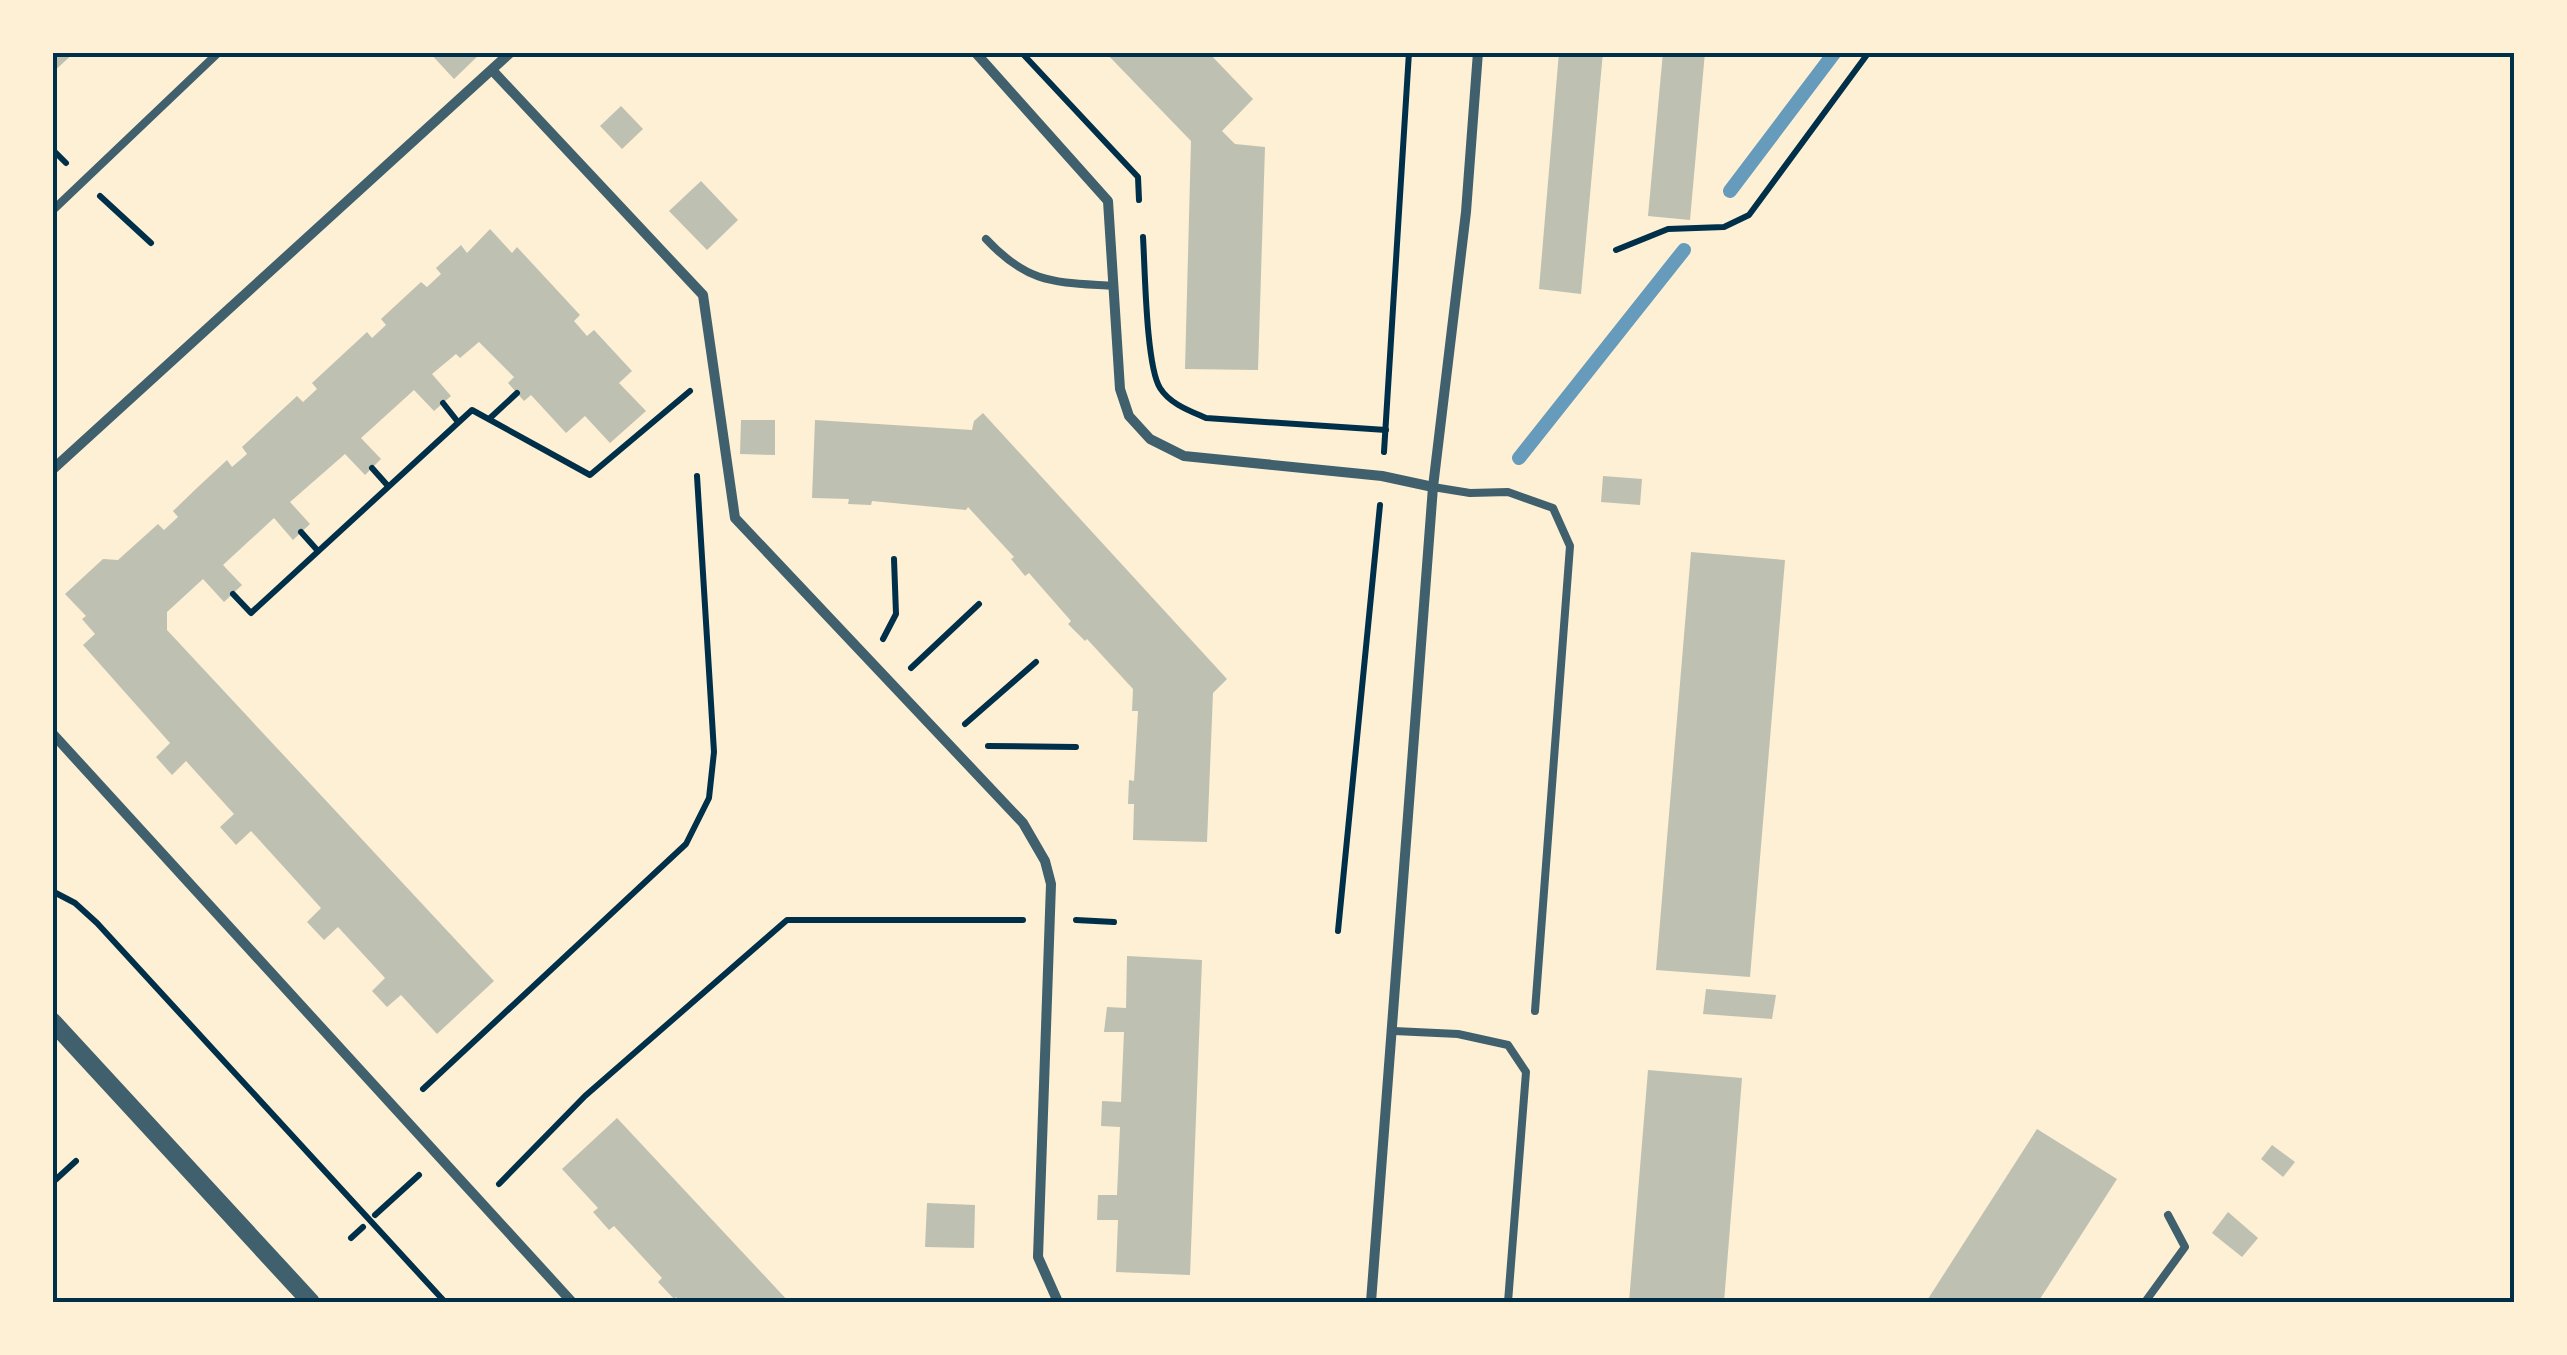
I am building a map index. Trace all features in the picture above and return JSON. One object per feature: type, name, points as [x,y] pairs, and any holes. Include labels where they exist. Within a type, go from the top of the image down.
[{"type":"street","points":[[52,470],[511,52]]},
{"type":"street","points":[[975,52],[1108,201],[1120,389],[1128,416],[1150,438],[1184,456],[1382,476],[1433,487]]},
{"type":"street","points":[[1371,1302],[1433,487],[1466,212],[1478,52]]},
{"type":"street","points":[[492,70],[702,295],[736,518],[1022,824],[1045,861],[1052,884],[1038,1257],[1058,1302]]},
{"type":"street","points":[[52,733],[572,1302]]},
{"type":"street","points":[[52,1021],[311,1302]]},
{"type":"lane","points":[[52,211],[219,52]]},
{"type":"lane","points":[[986,240],[1010,264],[1031,275],[1058,282],[1114,286]]},
{"type":"lane","points":[[1433,487],[1470,493],[1508,492],[1553,508],[1570,546],[1535,1011]]},
{"type":"lane","points":[[1394,1031],[1458,1034],[1508,1045],[1526,1072],[1508,1302]]},
{"type":"lane","points":[[2145,1302],[2186,1247],[2168,1216]]},
{"type":"path","points":[[1021,52],[1138,177],[1140,213]]},
{"type":"path","points":[[1616,250],[1668,228],[1724,227],[1749,215],[1869,52]]},
{"type":"path","points":[[1142,231],[1152,358],[1159,387],[1180,407],[1206,418],[1386,430]]},
{"type":"path","points":[[234,594],[250,613],[472,410],[590,474],[691,390],[692,410]]},
{"type":"path","points":[[489,419],[517,393]]},
{"type":"path","points":[[442,403],[458,422]]},
{"type":"path","points":[[372,468],[388,486]]},
{"type":"path","points":[[424,1090],[686,844],[709,798],[714,752],[696,469]]},
{"type":"path","points":[[301,532],[318,550]]},
{"type":"path","points":[[871,662],[896,614],[894,559]]},
{"type":"path","points":[[893,685],[979,604]]},
{"type":"path","points":[[945,741],[1036,662]]},
{"type":"path","points":[[964,762],[989,745],[1076,747]]},
{"type":"path","points":[[52,891],[76,903],[97,922],[445,1302]]},
{"type":"path","points":[[480,1202],[585,1096],[787,920],[1114,922]]},
{"type":"path","points":[[375,1215],[439,1157]]},
{"type":"path","points":[[52,1183],[76,1160]]},
{"type":"path","points":[[351,1238],[363,1227]]},
{"type":"building","points":[[52,52],[75,52],[52,73]]},
{"type":"building","points":[[429,52],[482,52],[454,79]]},
{"type":"building","points":[[1105,52],[1208,52],[1253,99],[1222,131],[1235,144],[1265,147],[1258,370],[1185,369],[1191,141]]},
{"type":"building","points":[[1559,52],[1603,52],[1581,294],[1539,289]]},
{"type":"building","points":[[1663,52],[1705,52],[1690,220],[1648,216]]},
{"type":"building","points":[[621,106],[643,129],[622,149],[600,126]]},
{"type":"building","points":[[701,181],[738,220],[707,250],[669,211]]},
{"type":"building","points":[[490,229],[512,253],[517,247],[580,315],[574,321],[587,336],[594,330],[632,371],[619,383],[646,411],[610,443],[585,416],[566,433],[531,395],[524,401],[508,383],[514,377],[479,342],[460,358],[456,354],[432,374],[451,396],[434,411],[414,390],[361,438],[381,459],[365,475],[345,454],[290,502],[310,524],[293,540],[274,518],[223,565],[242,585],[224,602],[203,579],[167,612],[167,630],[494,981],[437,1034],[401,995],[387,1007],[372,991],[385,978],[338,927],[324,940],[307,922],[321,908],[251,831],[236,845],[220,827],[234,814],[186,761],[172,775],[156,757],[170,743],[83,645],[95,634],[82,619],[86,616],[65,594],[103,559],[118,560],[158,524],[164,530],[178,517],[173,511],[227,460],[232,467],[247,454],[242,447],[297,396],[303,402],[317,389],[312,383],[367,332],[372,338],[386,325],[381,319],[421,282],[427,287],[441,274],[436,268],[461,245],[467,253]]},
{"type":"building","points":[[983,413],[1227,679],[1213,693],[1207,842],[1133,840],[1134,804],[1128,804],[1129,780],[1134,781],[1138,711],[1132,711],[1133,689],[1068,624],[1071,621],[1029,573],[1025,576],[1011,559],[1014,557],[968,507],[966,510],[872,501],[871,505],[848,504],[849,499],[812,498],[815,420],[972,430],[974,421]]},
{"type":"building","points":[[741,420],[775,420],[775,455],[740,454]]},
{"type":"building","points":[[1603,476],[1642,479],[1640,505],[1601,502]]},
{"type":"building","points":[[1691,552],[1785,560],[1750,977],[1656,970]]},
{"type":"building","points":[[1127,956],[1202,960],[1190,1275],[1116,1272],[1118,1220],[1097,1220],[1098,1195],[1117,1195],[1120,1127],[1101,1126],[1102,1101],[1121,1102],[1124,1032],[1104,1032],[1107,1007],[1126,1008]]},
{"type":"building","points":[[1706,989],[1776,995],[1772,1019],[1703,1014]]},
{"type":"building","points":[[1648,1070],[1742,1078],[1724,1302],[1629,1302]]},
{"type":"building","points":[[617,1118],[789,1302],[674,1299],[658,1282],[662,1278],[614,1226],[609,1230],[593,1212],[598,1208],[562,1169]]},
{"type":"building","points":[[2037,1129],[2117,1179],[2038,1302],[1926,1302]]},
{"type":"building","points":[[2272,1145],[2295,1162],[2283,1177],[2261,1159]]},
{"type":"building","points":[[927,1203],[975,1205],[974,1248],[925,1247]]},
{"type":"building","points":[[2228,1212],[2258,1238],[2242,1257],[2212,1233]]},
{"type":"waterway","points":[[1730,191],[1835,52]]},
{"type":"waterway","points":[[1519,458],[1684,250]]}]
